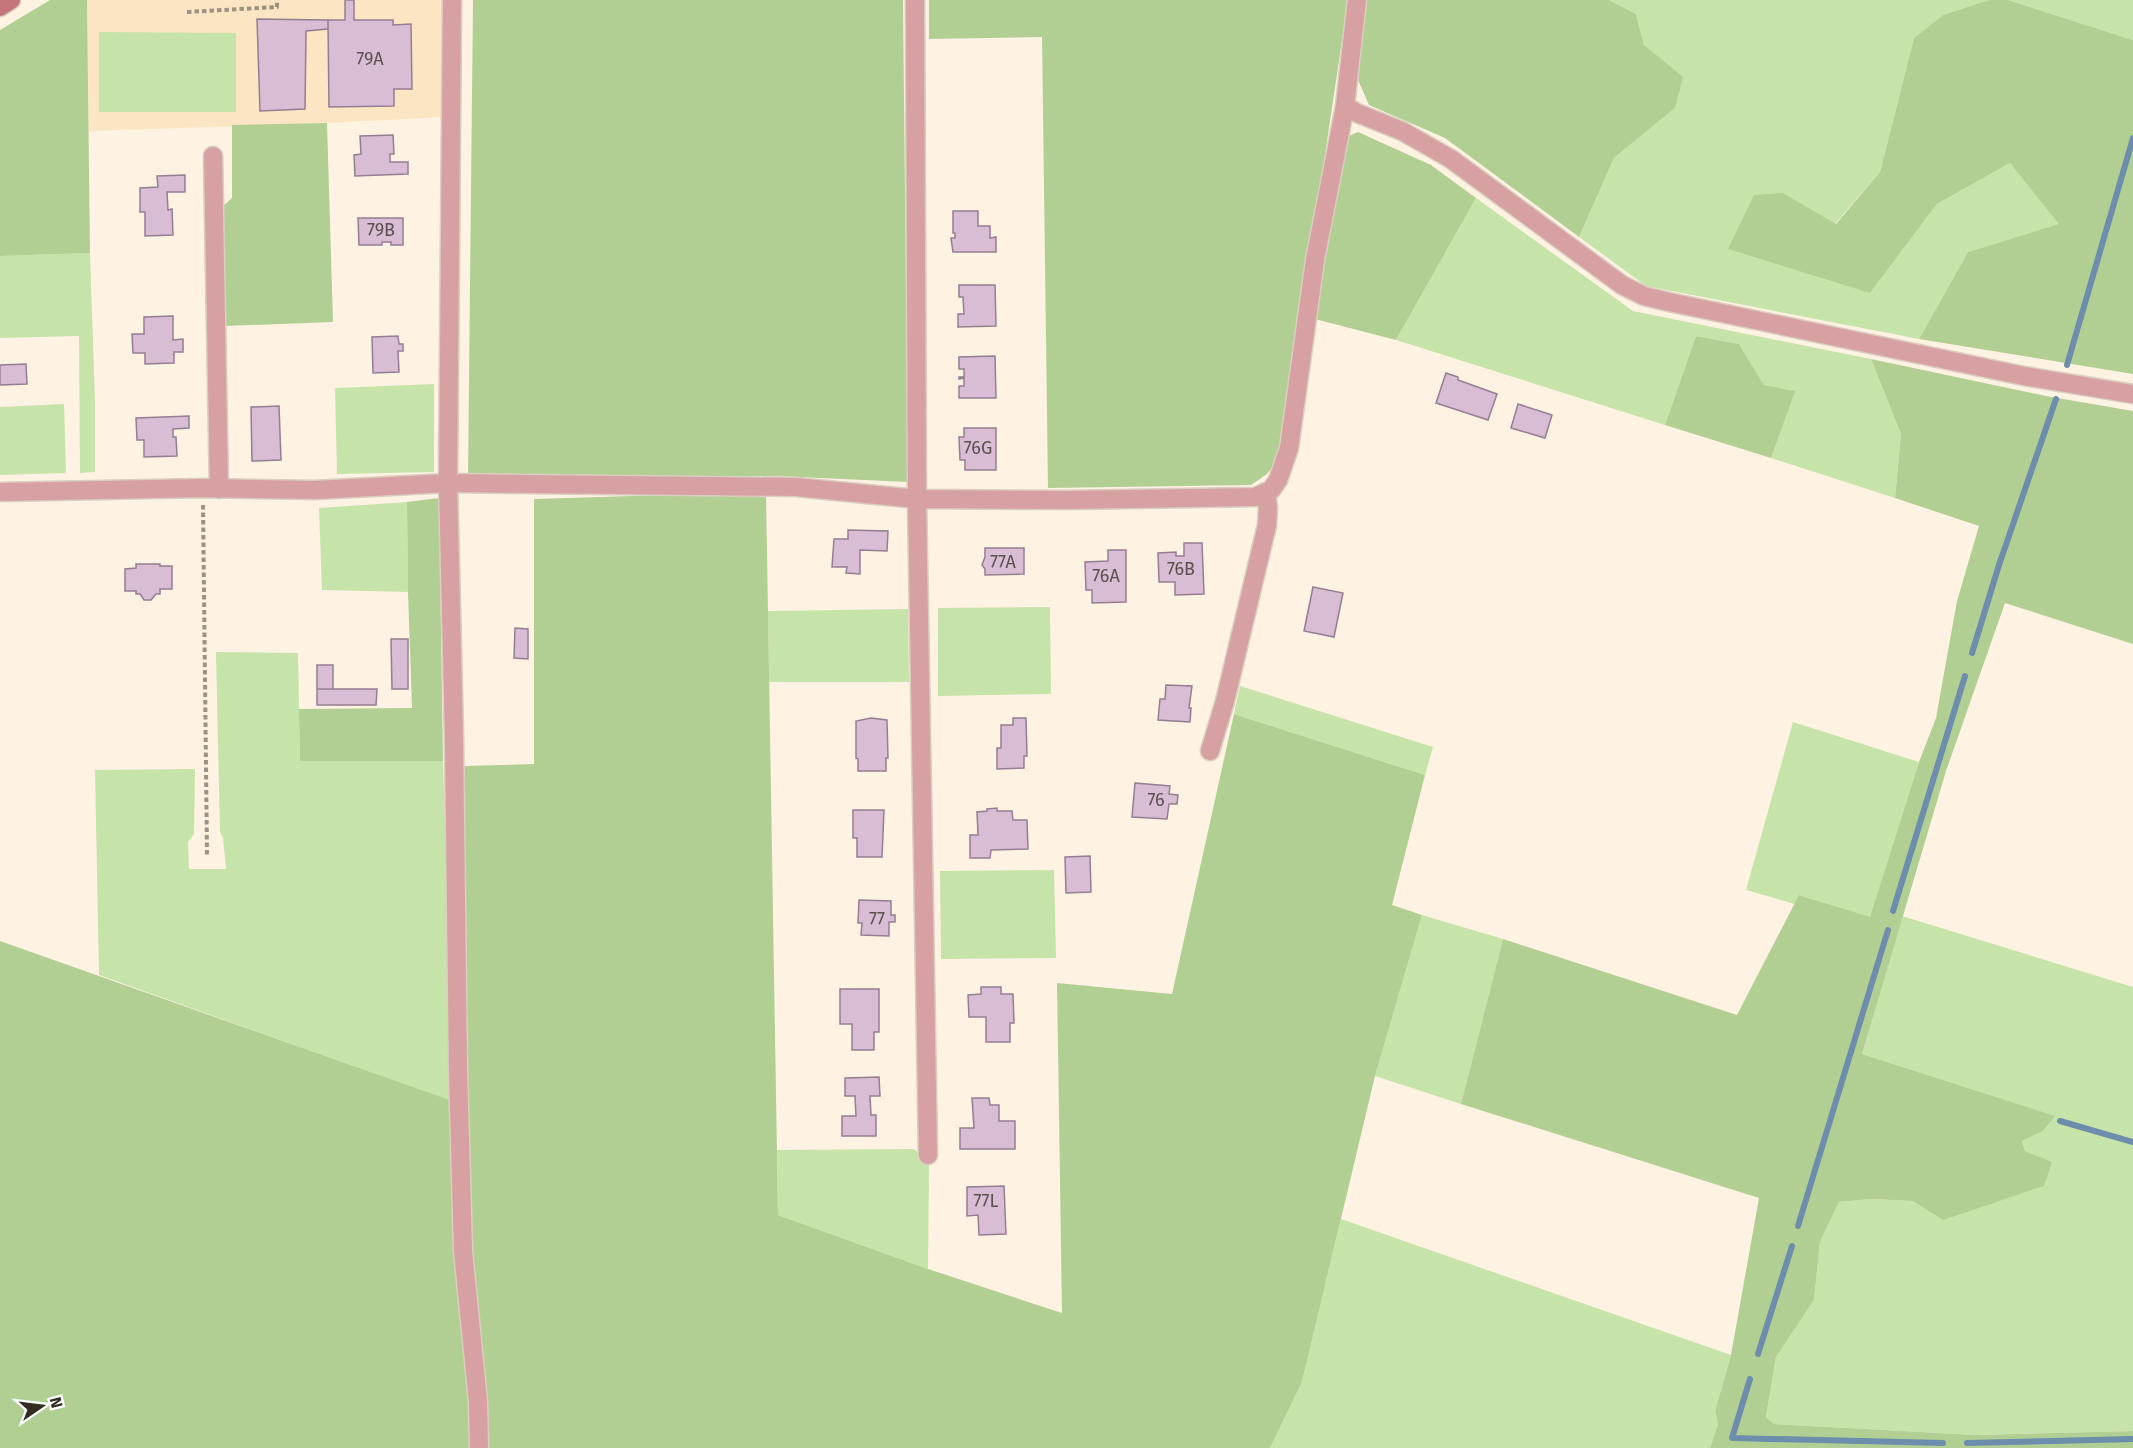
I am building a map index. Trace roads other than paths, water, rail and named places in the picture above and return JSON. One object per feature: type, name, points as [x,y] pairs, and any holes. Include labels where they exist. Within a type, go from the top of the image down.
[{"type":"street","points":[[0,8],[11,0]]},
{"type":"street","points":[[452,0],[448,483],[458,1069],[462,1228],[478,1401],[479,1448]]},
{"type":"street","points":[[915,0],[917,500],[928,1155]]},
{"type":"street","points":[[0,492],[315,490],[448,483],[796,487],[917,500],[1255,497],[1271,490],[1278,480],[1289,448],[1315,260],[1345,105],[1357,0]]},
{"type":"street","points":[[1345,105],[1357,113],[1402,131],[1451,159],[1622,285],[1644,296],[2025,376],[2133,394]]},
{"type":"street","points":[[211,489],[213,156]]},
{"type":"street","points":[[1210,752],[1225,701],[1267,525],[1266,492]]},
{"type":"waterway","points":[[2067,365],[2133,138]]},
{"type":"waterway","points":[[1972,653],[1999,565],[2056,399]]},
{"type":"waterway","points":[[1893,911],[1965,676]]},
{"type":"waterway","points":[[1798,1226],[1888,930]]},
{"type":"waterway","points":[[2060,1121],[2133,1142]]},
{"type":"waterway","points":[[1758,1354],[1792,1246]]},
{"type":"waterway","points":[[1750,1379],[1732,1438],[1943,1443]]},
{"type":"waterway","points":[[1967,1443],[2133,1439]]}]
